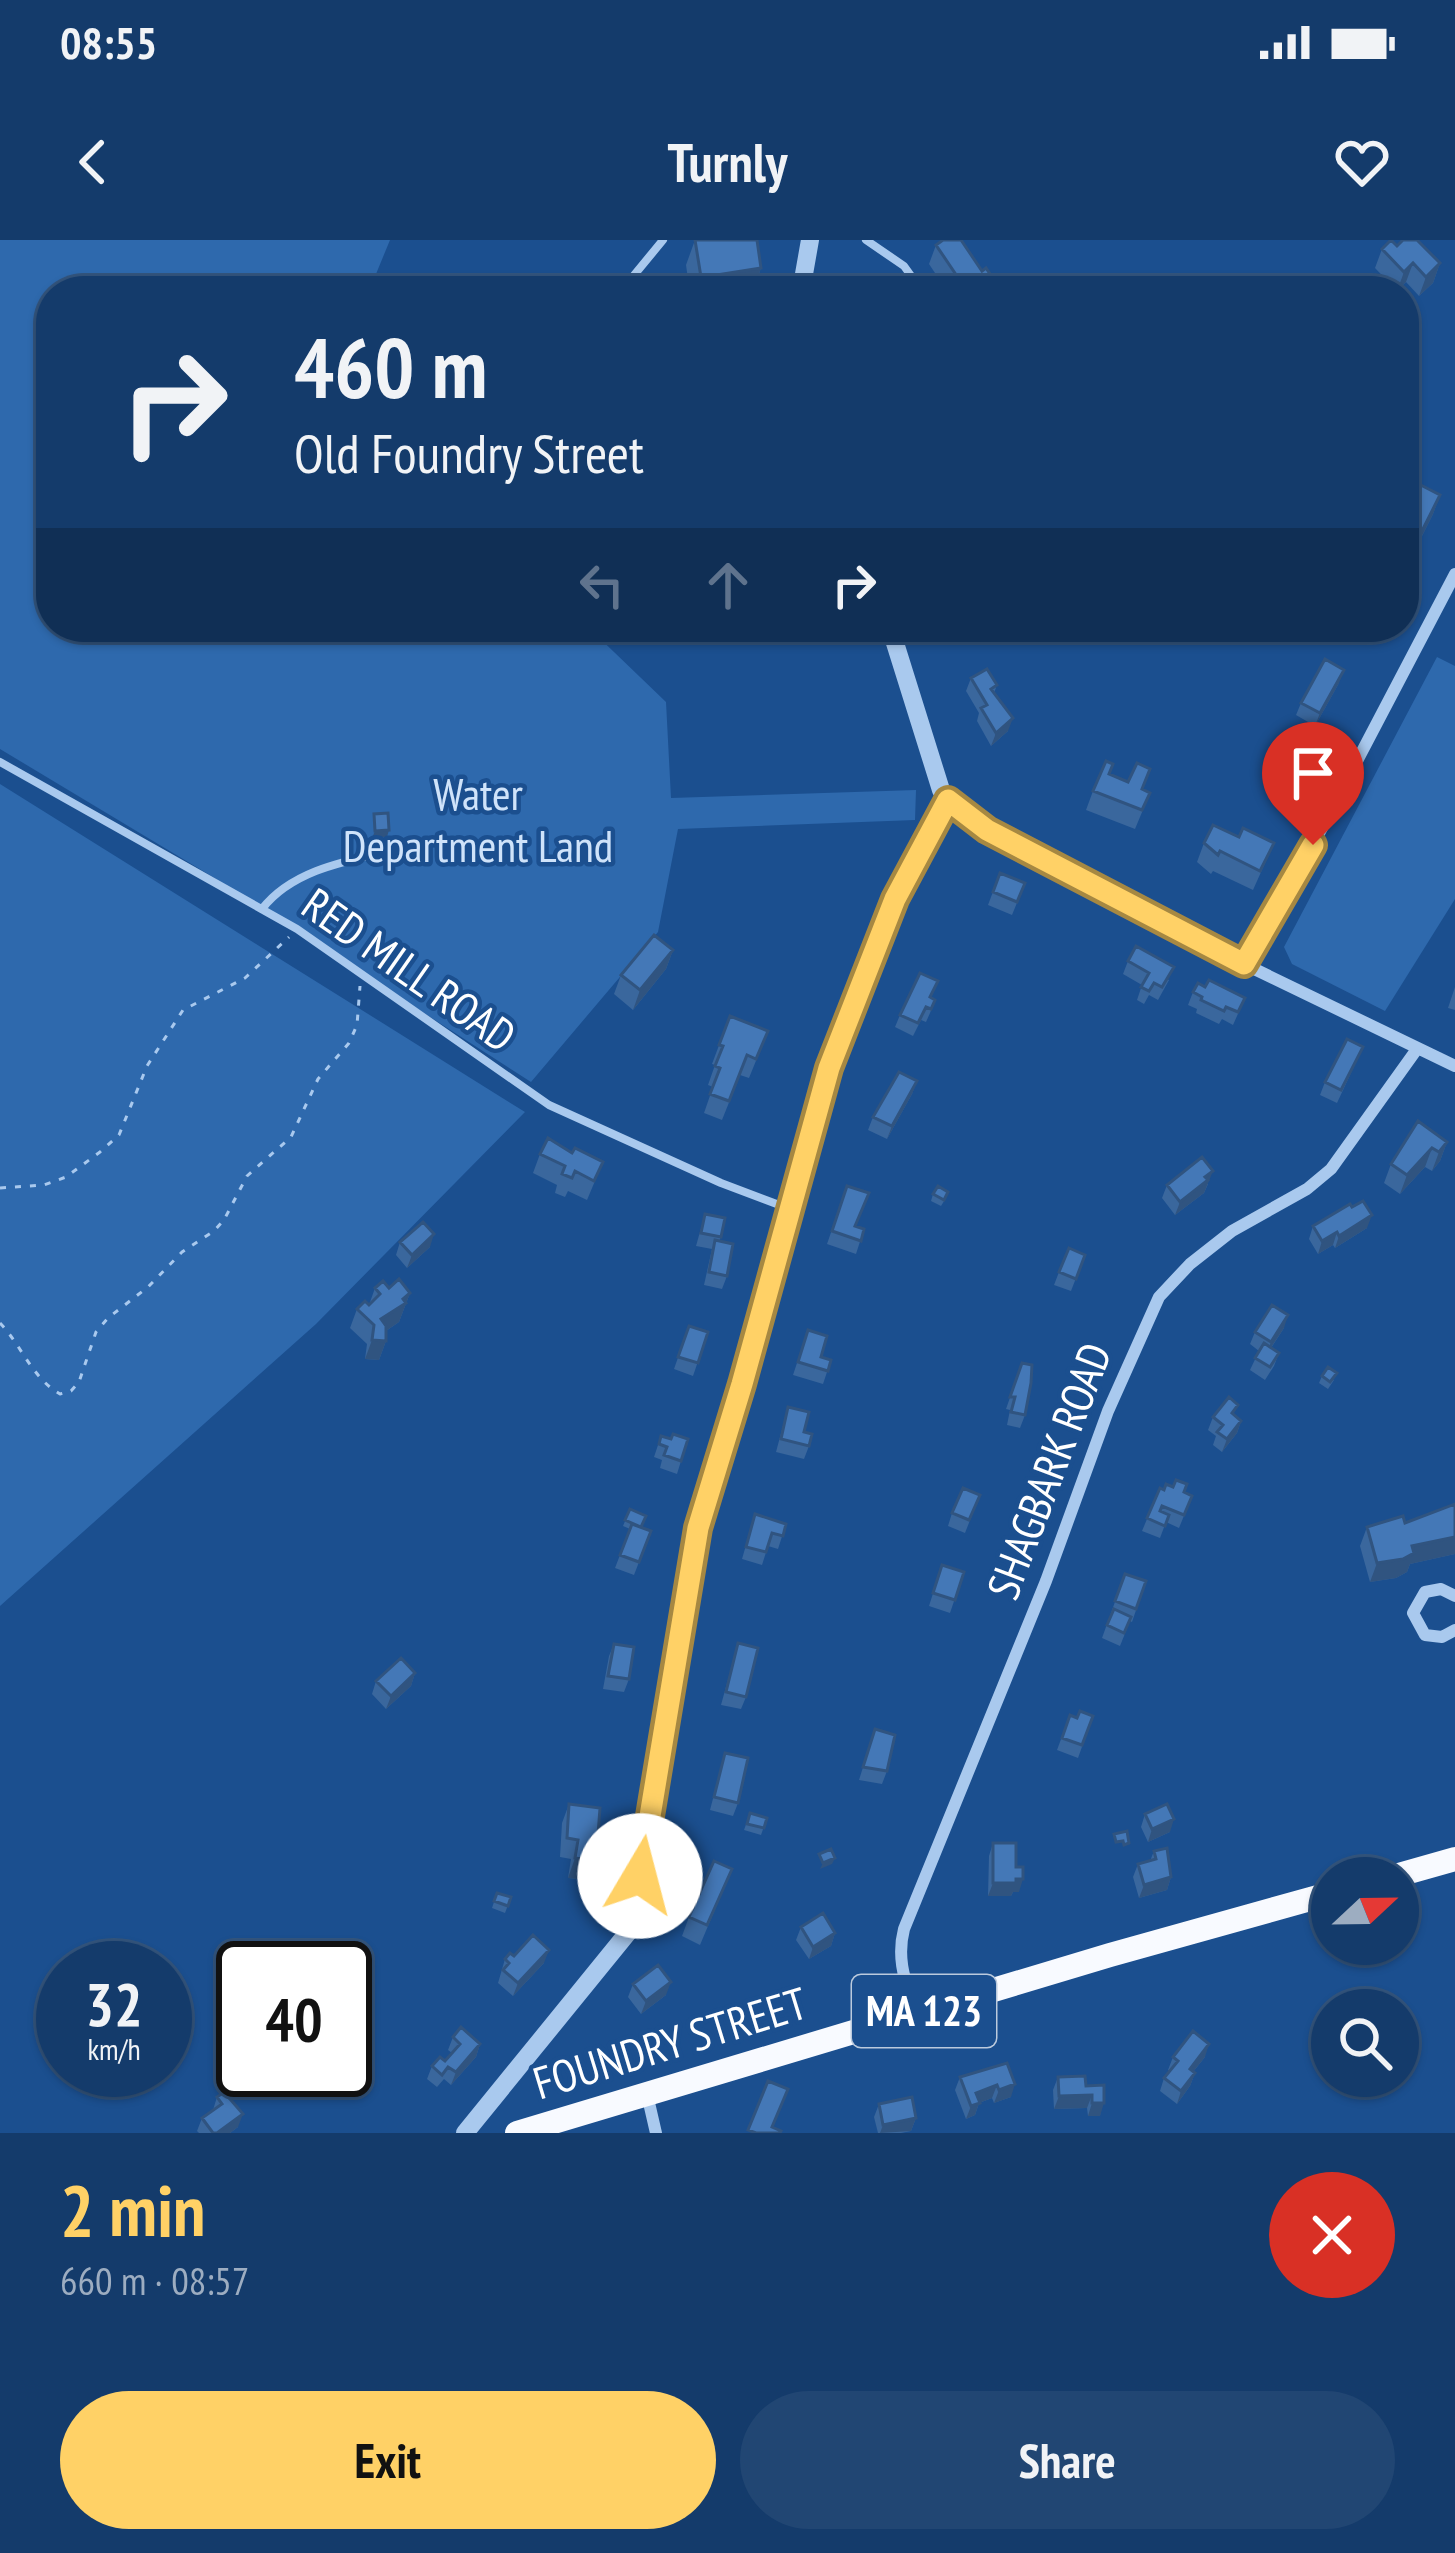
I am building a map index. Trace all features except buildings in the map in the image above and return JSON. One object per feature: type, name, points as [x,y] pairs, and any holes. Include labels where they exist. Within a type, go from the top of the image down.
[{"type":"highway","points":[[1419,1869],[1455,1859]]},
{"type":"highway","name":"FOUNDRY STREET","points":[[517,2133],[1311,1899]]},
{"type":"street","points":[[803,276],[809,240]]},
{"type":"street","points":[[1244,964],[1313,845],[1455,574]]},
{"type":"street","points":[[895,642],[941,790],[987,830],[1244,964],[1455,1066]]},
{"type":"street","points":[[465,2133],[630,1930],[698,1528],[829,1068],[895,899],[948,800]]},
{"type":"street","name":"SHAGBARK ROAD","points":[[915,2013],[900,1968],[898,1951],[904,1929],[1046,1581],[1108,1411],[1159,1297],[1190,1264],[1232,1231],[1306,1189],[1331,1169],[1417,1048]]},
{"type":"street","points":[[1455,1596],[1442,1589],[1425,1592],[1413,1613],[1425,1634],[1442,1637],[1455,1630]]},
{"type":"street","points":[[646,2093],[656,2133]]},
{"type":"lane","points":[[633,276],[663,240]]},
{"type":"lane","points":[[866,240],[911,276]]},
{"type":"lane","name":"RED MILL ROAD","points":[[0,762],[297,929],[549,1105],[604,1133],[791,1209]]},
{"type":"lane","points":[[262,909],[305,875],[411,846]]},
{"type":"path","points":[[0,1188],[44,1185],[66,1177],[100,1152],[119,1135],[147,1066],[183,1010],[245,978],[297,929]]},
{"type":"path","points":[[0,1323],[43,1384],[60,1394],[71,1391],[79,1382],[96,1332],[182,1252],[214,1231],[247,1176],[291,1137],[318,1079],[357,1025],[361,972]]},
{"type":"green space","name":"Water Department Land","points":[[0,240],[390,240],[375,276],[36,276],[36,642],[604,642],[666,702],[671,798],[916,790],[915,820],[678,829],[658,932],[531,1082],[213,877],[0,749]]},
{"type":"green space","points":[[1437,657],[1455,666],[1455,899],[1385,1011],[1292,964],[1284,947]]},
{"type":"green space","name":"Water Department Land","points":[[0,784],[525,1112],[316,1324],[0,1606]]},
{"type":"route","points":[[640,1876],[698,1528],[829,1068],[895,899],[948,800],[987,830],[1244,964],[1313,845]]}]
